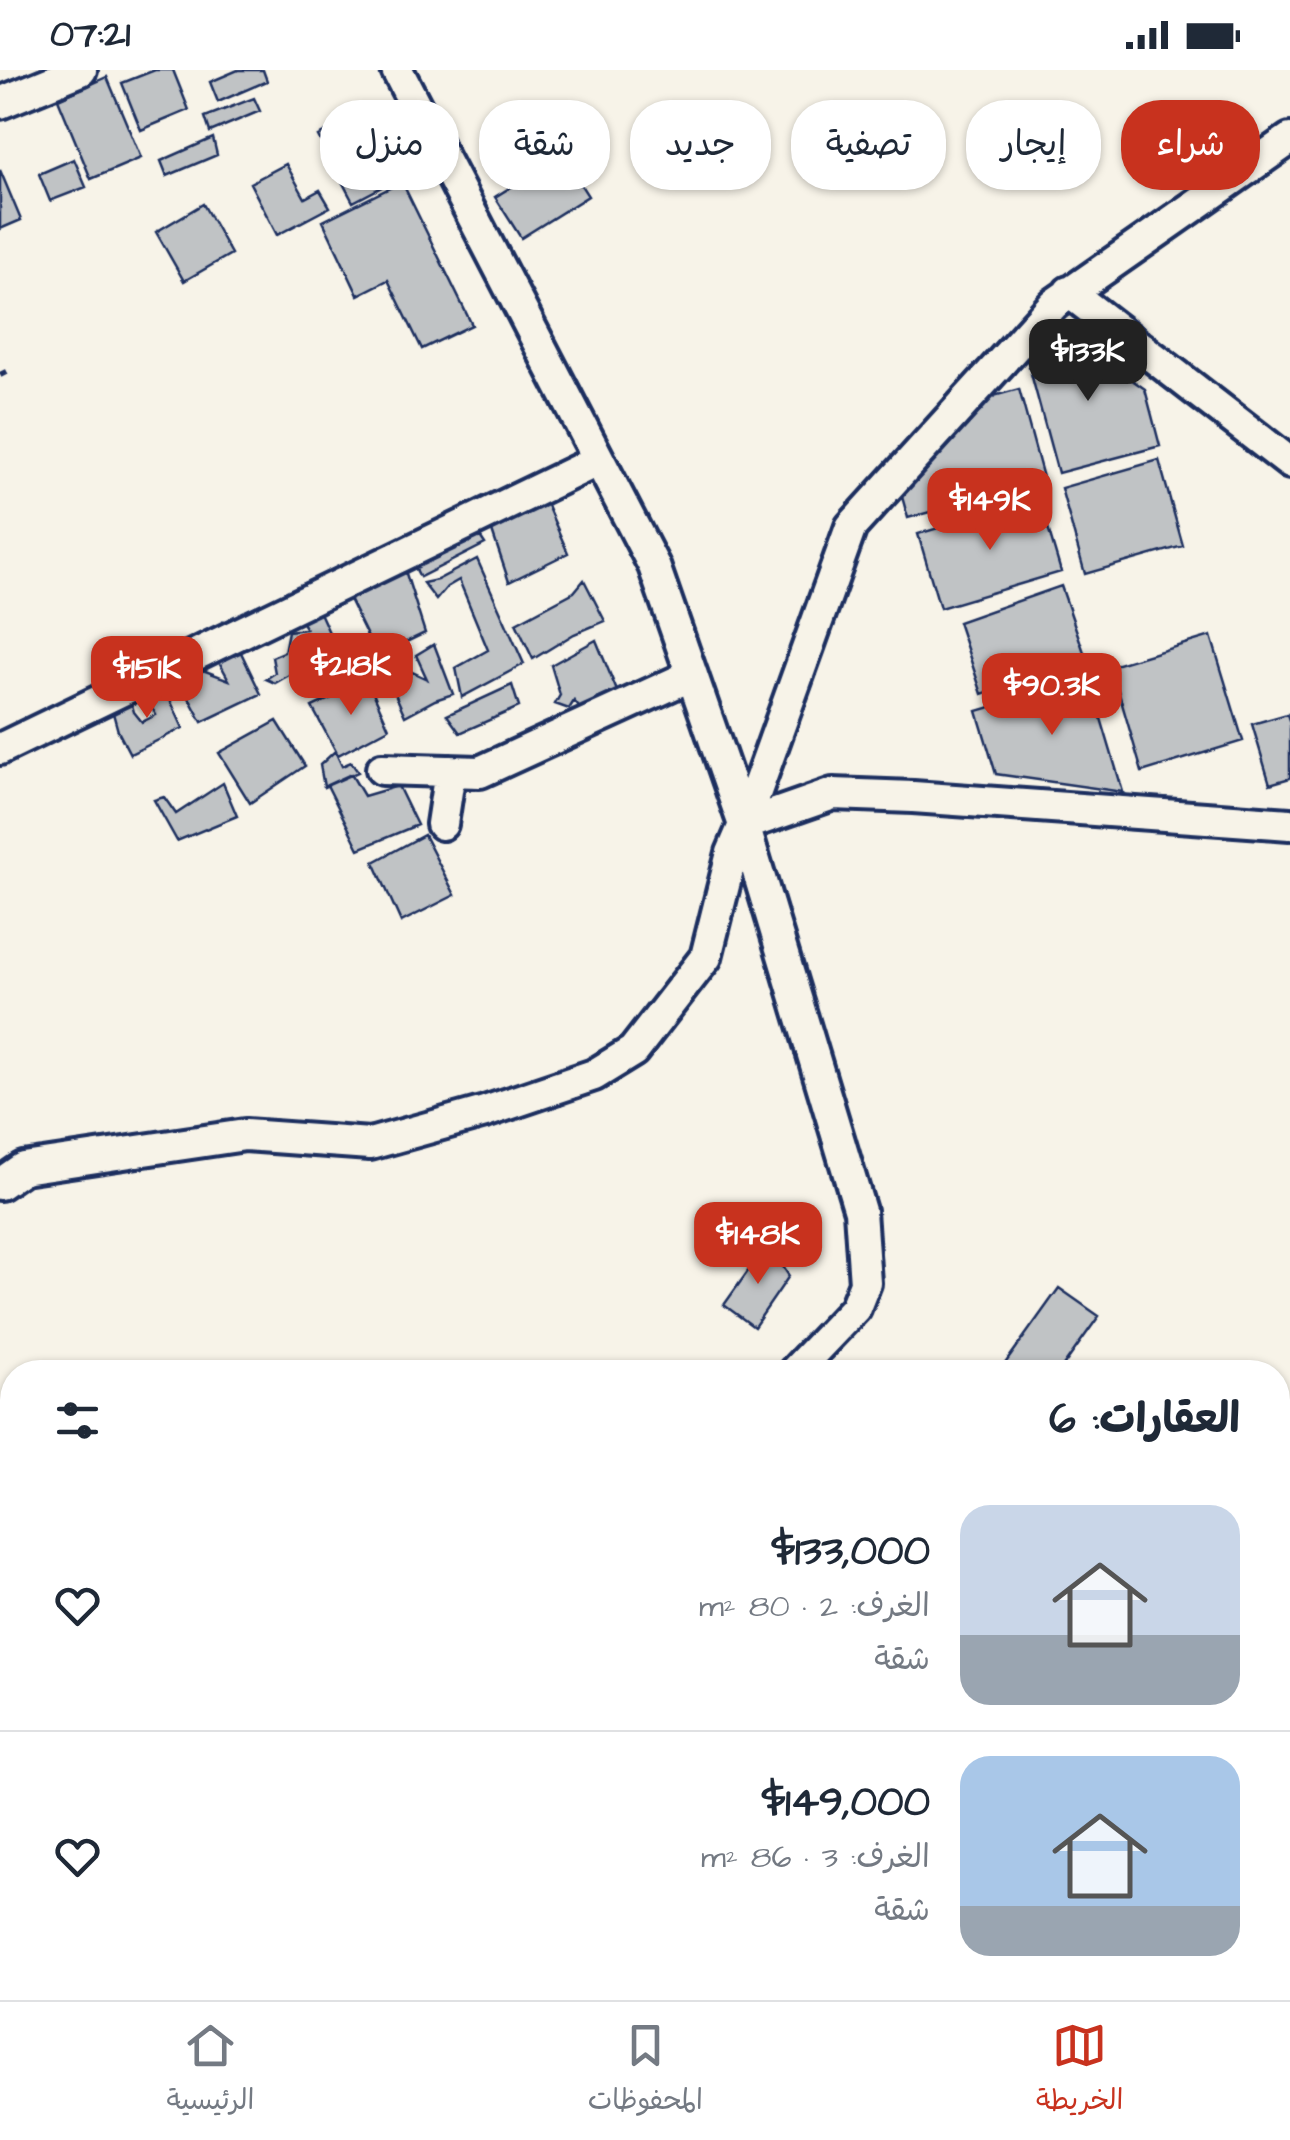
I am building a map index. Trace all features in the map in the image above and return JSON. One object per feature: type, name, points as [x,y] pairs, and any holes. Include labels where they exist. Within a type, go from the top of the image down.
[{"type":"street","points":[[0,103],[81,70]]},
{"type":"street","points":[[397,70],[654,566],[744,826],[860,1211],[864,1283],[860,1296],[855,1308],[805,1360]]},
{"type":"street","points":[[0,1184],[23,1168],[245,1135],[370,1144],[485,1112],[594,1075],[633,1051],[706,957],[732,853],[851,527],[1054,304],[1290,139]]},
{"type":"street","points":[[1070,292],[1290,463]]},
{"type":"street","points":[[0,749],[599,460]]},
{"type":"street","points":[[382,768],[480,772],[692,675]]},
{"type":"street","points":[[442,824],[450,771]]},
{"type":"street","points":[[744,826],[832,794],[1290,824]]},
{"type":"path","points":[[0,375],[12,369]]},
{"type":"building","points":[[155,70],[173,70],[189,110],[141,130],[122,83]]},
{"type":"building","points":[[238,70],[263,70],[267,81],[218,102],[210,82]]},
{"type":"building","points":[[107,77],[141,158],[91,179],[58,99]]},
{"type":"building","points":[[254,98],[260,111],[210,132],[205,117]]},
{"type":"building","points":[[213,138],[217,155],[167,176],[161,161]]},
{"type":"building","points":[[74,159],[86,187],[50,201],[39,174]]},
{"type":"building","points":[[286,164],[305,198],[320,190],[330,207],[277,235],[250,183]]},
{"type":"building","points":[[0,170],[21,220],[0,229]]},
{"type":"building","points":[[347,190],[376,190],[353,202]]},
{"type":"building","points":[[386,190],[406,190],[472,325],[422,349],[388,280],[358,295],[323,221]]},
{"type":"building","points":[[506,190],[584,190],[588,196],[521,238],[495,197]]},
{"type":"building","points":[[203,204],[231,254],[184,281],[156,232]]},
{"type":"building","points":[[1064,332],[1145,389],[1160,446],[1058,473],[1023,344]]},
{"type":"building","points":[[1019,389],[1044,481],[908,518],[899,486],[979,400]]},
{"type":"building","points":[[1159,460],[1183,546],[1085,574],[1061,488]]},
{"type":"building","points":[[535,478],[568,553],[509,582],[489,522]]},
{"type":"building","points":[[1039,498],[1061,572],[940,608],[918,534]]},
{"type":"building","points":[[466,515],[485,544],[420,577],[405,548]]},
{"type":"building","points":[[477,559],[524,664],[462,697],[456,668],[488,650],[459,580],[436,600],[423,583]]},
{"type":"building","points":[[402,561],[425,633],[377,656],[345,591]]},
{"type":"building","points":[[584,580],[605,621],[533,659],[516,623],[574,592]]},
{"type":"building","points":[[1061,586],[1086,658],[982,694],[958,622]]},
{"type":"building","points":[[317,606],[336,648],[275,683],[266,679],[275,673],[272,657],[284,652],[288,631],[306,629],[296,613]]},
{"type":"building","points":[[1211,636],[1243,741],[1142,772],[1111,666]]},
{"type":"building","points":[[235,640],[261,694],[202,722],[177,675],[192,666],[229,680],[217,658]]},
{"type":"building","points":[[596,640],[617,691],[582,711],[574,701],[569,709],[555,704],[560,695],[551,665]]},
{"type":"building","points":[[434,644],[453,694],[405,716],[383,667],[395,664],[427,679],[416,655]]},
{"type":"building","points":[[1089,678],[1123,792],[996,774],[977,711]]},
{"type":"building","points":[[368,681],[389,728],[338,755],[312,707]]},
{"type":"building","points":[[162,682],[183,728],[130,754],[113,713],[130,697],[142,722],[156,715],[143,692]]},
{"type":"building","points":[[512,685],[519,707],[460,733],[447,715]]},
{"type":"building","points":[[1287,714],[1290,778],[1270,784],[1252,724]]},
{"type":"building","points":[[277,721],[305,766],[250,803],[219,753]]},
{"type":"building","points":[[335,751],[342,766],[351,762],[358,772],[324,787],[320,765]]},
{"type":"building","points":[[351,774],[364,796],[398,786],[417,825],[359,849],[327,785]]},
{"type":"building","points":[[223,783],[237,816],[177,841],[154,800],[164,797],[176,814]]},
{"type":"building","points":[[424,835],[455,895],[401,922],[374,862]]},
{"type":"building","points":[[768,1243],[789,1276],[754,1327],[724,1305]]},
{"type":"building","points":[[1059,1288],[1099,1316],[1068,1360],[1008,1360]]}]
